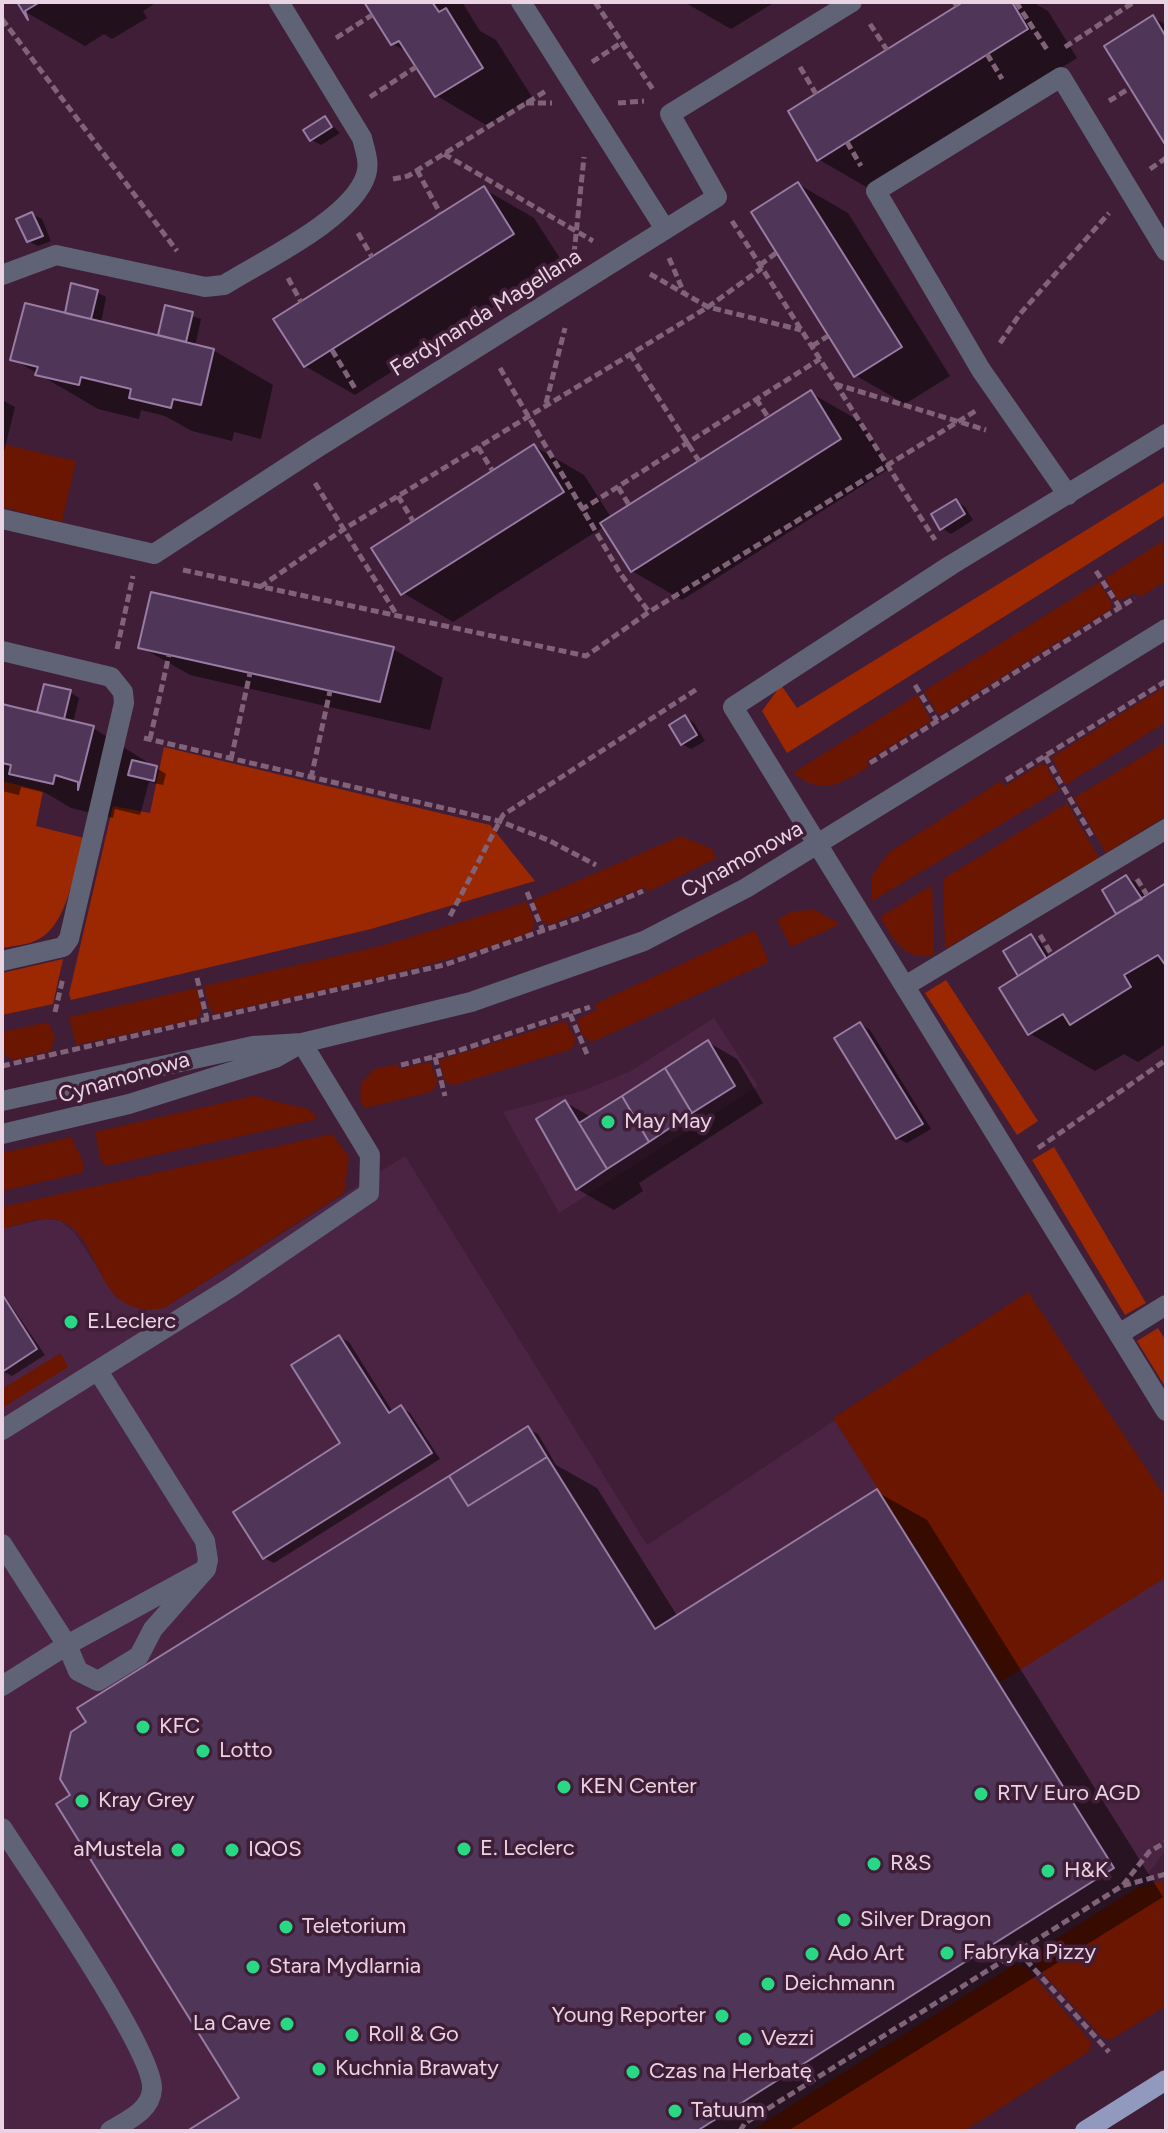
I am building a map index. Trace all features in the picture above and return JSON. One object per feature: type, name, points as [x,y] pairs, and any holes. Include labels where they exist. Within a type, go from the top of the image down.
[{"type":"main road","points":[[1085,2131],[1166,2080]]},
{"type":"street","points":[[2,275],[56,255],[205,287],[224,285],[332,216],[352,198],[366,174],[362,138],[279,2]]},
{"type":"street","points":[[521,2],[589,104],[662,232]]},
{"type":"street","points":[[717,197],[665,107],[852,2]]},
{"type":"street","points":[[1068,495],[998,397],[876,191],[1061,77],[1166,251]]},
{"type":"street","name":"Ferdynanda Magellana","points":[[146,553],[717,197]]},
{"type":"street","points":[[1166,434],[951,565],[733,707],[1166,1411]]},
{"type":"street","points":[[2,519],[146,553]]},
{"type":"street","name":"Cynamonowa","points":[[2,1101],[253,1046],[302,1043],[471,1002],[644,941],[746,888],[819,845],[1166,629]]},
{"type":"street","points":[[2,651],[111,677],[123,692],[118,731],[69,939],[63,947],[2,961]]},
{"type":"street","points":[[905,986],[1166,829]]},
{"type":"street","points":[[2,1430],[98,1371],[369,1193],[370,1155],[302,1043]]},
{"type":"street","name":"Cynamonowa","points":[[2,1134],[129,1104],[275,1058],[302,1043]]},
{"type":"street","points":[[1119,1334],[1166,1305]]},
{"type":"street","points":[[2,1544],[67,1645],[78,1671],[92,1681],[98,1681],[139,1656],[153,1629],[206,1569],[205,1541],[98,1371]]},
{"type":"street","points":[[2,1686],[67,1645],[206,1569]]},
{"type":"street","points":[[2,1828],[132,2034],[149,2073],[152,2090],[146,2106],[110,2131]]},
{"type":"path","points":[[595,2],[665,107]]},
{"type":"path","points":[[1016,2],[1061,77]]},
{"type":"path","points":[[1051,56],[1134,2]]},
{"type":"path","points":[[311,54],[372,15]]},
{"type":"path","points":[[2,19],[205,287]]},
{"type":"path","points":[[366,174],[390,179],[417,170],[621,43]]},
{"type":"path","points":[[346,113],[416,67]]},
{"type":"path","points":[[546,405],[563,339],[571,289],[589,104],[665,107]]},
{"type":"path","points":[[417,170],[440,213]]},
{"type":"path","points":[[981,370],[1020,314],[1129,190]]},
{"type":"path","points":[[717,197],[951,565]]},
{"type":"path","points":[[662,232],[685,294]]},
{"type":"path","points":[[260,587],[344,529],[630,354],[776,253]]},
{"type":"path","points":[[812,346],[828,336]]},
{"type":"path","points":[[485,343],[581,510],[620,573],[649,612]]},
{"type":"path","points":[[332,350],[371,414]]},
{"type":"path","points":[[630,354],[699,461]]},
{"type":"path","points":[[581,510],[820,359]]},
{"type":"path","points":[[834,383],[1029,442]]},
{"type":"path","points":[[111,677],[146,553],[159,565],[586,656],[649,612],[998,397]]},
{"type":"path","points":[[756,399],[768,417]]},
{"type":"path","points":[[478,447],[492,470]]},
{"type":"path","points":[[300,458],[399,618]]},
{"type":"path","points":[[618,487],[629,505]]},
{"type":"path","points":[[398,496],[413,521]]},
{"type":"path","points":[[1096,571],[1120,608]]},
{"type":"path","points":[[870,763],[1135,598]]},
{"type":"path","points":[[150,739],[169,655]]},
{"type":"path","points":[[231,759],[250,673]]},
{"type":"path","points":[[1006,780],[1166,681]]},
{"type":"path","points":[[915,685],[937,721]]},
{"type":"path","points":[[450,916],[503,815],[697,689]]},
{"type":"path","points":[[311,778],[330,691]]},
{"type":"path","points":[[118,731],[499,821],[548,840],[596,865]]},
{"type":"path","points":[[1045,756],[1108,865]]},
{"type":"path","points":[[2,1057],[3,1066],[444,965],[543,931],[643,891]]},
{"type":"path","points":[[527,892],[543,931]]},
{"type":"path","points":[[197,978],[207,1019]]},
{"type":"path","points":[[401,1065],[590,1007]]},
{"type":"path","points":[[570,1014],[587,1054]]},
{"type":"path","points":[[435,1057],[445,1096]]},
{"type":"path","points":[[1015,1164],[1166,1060]]},
{"type":"path","points":[[1122,1886],[1149,1852],[1166,1842]]},
{"type":"path","points":[[740,2131],[745,2123],[1122,1886],[1166,1874]]},
{"type":"path","points":[[1018,1951],[1109,2052]]},
{"type":"shaded area","points":[[2,444],[76,461],[62,522],[2,507]]},
{"type":"shaded area","points":[[1166,481],[1166,515],[787,753],[762,711],[781,685],[797,708]]},
{"type":"shaded area","points":[[1166,539],[1166,581],[1140,597],[1135,593],[1118,601],[1105,578]]},
{"type":"shaded area","points":[[1099,582],[1112,603],[1111,609],[942,714],[937,713],[924,691]]},
{"type":"shaded area","points":[[1166,686],[1166,722],[1065,785],[1052,757]]},
{"type":"shaded area","points":[[917,695],[931,721],[867,761],[869,766],[841,782],[823,786],[803,780],[793,773]]},
{"type":"shaded area","points":[[1166,742],[1166,816],[1106,853],[1074,798]]},
{"type":"shaded area","points":[[164,747],[490,825],[535,881],[371,929],[71,1000],[69,994],[113,806],[150,813]]},
{"type":"shaded area","points":[[1041,764],[1046,765],[1059,790],[872,901],[872,876],[888,853],[1001,781],[1005,786]]},
{"type":"shaded area","points":[[2,781],[43,791],[36,826],[84,838],[64,908],[49,932],[26,944],[2,948]]},
{"type":"shaded area","points":[[1067,803],[1099,858],[945,949],[943,879]]},
{"type":"shaded area","points":[[681,836],[712,849],[716,858],[648,892],[645,887],[549,925],[542,921],[533,900]]},
{"type":"shaded area","points":[[932,885],[934,955],[915,955],[901,947],[880,917]]},
{"type":"shaded area","points":[[527,902],[535,923],[531,932],[492,945],[414,968],[215,1014],[209,1008],[204,986],[377,947]]},
{"type":"shaded area","points":[[815,910],[840,924],[791,947],[777,920],[792,911]]},
{"type":"shaded area","points":[[755,930],[769,962],[592,1042],[583,1036],[577,1020],[597,1009],[595,1004]]},
{"type":"shaded area","points":[[63,959],[53,1004],[2,1015],[2,973]]},
{"type":"shaded area","points":[[946,980],[1038,1121],[1017,1135],[925,993]]},
{"type":"shaded area","points":[[197,988],[202,1010],[197,1019],[76,1045],[69,1017]]},
{"type":"shaded area","points":[[714,1018],[758,1086],[559,1213],[503,1112],[582,1091],[631,1071]]},
{"type":"shaded area","points":[[565,1021],[576,1039],[572,1049],[454,1085],[445,1082],[439,1060]]},
{"type":"shaded area","points":[[48,1022],[55,1036],[51,1051],[13,1060],[5,1055],[2,1032]]},
{"type":"shaded area","points":[[430,1062],[438,1083],[431,1092],[365,1108],[360,1101],[361,1083],[374,1069],[398,1064],[399,1069]]},
{"type":"shaded area","points":[[253,1096],[308,1109],[317,1116],[314,1120],[106,1166],[101,1161],[95,1132]]},
{"type":"shaded area","points":[[332,1134],[349,1157],[344,1193],[164,1308],[140,1308],[123,1302],[110,1289],[84,1241],[72,1228],[57,1220],[37,1220],[2,1229],[2,1207]]},
{"type":"shaded area","points":[[72,1137],[84,1167],[81,1173],[2,1191],[2,1153]]},
{"type":"shaded area","points":[[1054,1147],[1146,1303],[1125,1315],[1032,1160]]},
{"type":"shaded area","points":[[405,1156],[647,1545],[1028,1292],[1166,1498],[1166,1850],[1137,1888],[751,2131],[2,2131],[2,1229],[45,1219],[60,1221],[74,1232],[117,1298],[144,1310],[164,1308]]},
{"type":"shaded area","points":[[1028,1292],[1166,1498],[1166,1577],[1001,1682],[833,1418]]},
{"type":"shaded area","points":[[1158,1328],[1166,1341],[1166,1388],[1137,1341]]},
{"type":"shaded area","points":[[61,1353],[68,1367],[2,1408],[2,1389]]},
{"type":"shaded area","points":[[1166,1880],[1166,2006],[1112,2039],[1103,2038],[1032,1961],[1032,1954],[1137,1888]]},
{"type":"shaded area","points":[[1015,1964],[1025,1966],[1091,2042],[1090,2051],[964,2131],[751,2131]]},
{"type":"building","points":[[17,2],[40,2],[25,11],[28,20]]},
{"type":"building","points":[[364,2],[432,2],[439,12],[446,8],[483,68],[435,97],[399,41],[391,45]]},
{"type":"building","points":[[963,2],[1012,2],[1028,29],[817,161],[788,111]]},
{"type":"building","points":[[1153,15],[1166,37],[1166,146],[1104,46]]},
{"type":"building","points":[[325,116],[332,127],[310,141],[303,130]]},
{"type":"building","points":[[798,182],[902,347],[854,377],[751,212]]},
{"type":"building","points":[[484,186],[514,234],[304,367],[273,319]]},
{"type":"building","points":[[32,212],[43,236],[27,242],[16,219]]},
{"type":"building","points":[[71,283],[98,290],[91,319],[65,313]]},
{"type":"building","points":[[25,303],[214,349],[201,405],[173,399],[171,408],[129,398],[131,389],[81,377],[79,385],[35,375],[38,367],[10,360]]},
{"type":"building","points":[[165,305],[193,312],[186,342],[158,335]]},
{"type":"building","points":[[811,390],[841,439],[631,572],[600,523]]},
{"type":"building","points":[[534,444],[564,492],[401,595],[371,548]]},
{"type":"building","points":[[956,499],[965,514],[940,530],[931,514]]},
{"type":"building","points":[[151,592],[394,647],[380,702],[138,648]]},
{"type":"building","points":[[44,684],[71,690],[64,719],[37,712]]},
{"type":"building","points":[[2,704],[94,726],[78,790],[78,782],[55,775],[53,784],[9,774],[11,765],[2,763]]},
{"type":"building","points":[[685,715],[697,735],[681,745],[669,725]]},
{"type":"building","points":[[132,760],[157,766],[154,781],[128,775]]},
{"type":"building","points":[[1126,875],[1142,899],[1116,914],[1102,890]]},
{"type":"building","points":[[1166,883],[1166,966],[1158,955],[1124,975],[1131,987],[1070,1025],[1063,1014],[1028,1035],[999,988]]},
{"type":"building","points":[[1031,934],[1046,958],[1018,976],[1003,951]]},
{"type":"building","points":[[860,1022],[923,1124],[896,1139],[834,1038]]},
{"type":"building","points":[[708,1040],[735,1086],[692,1113],[665,1068]]},
{"type":"building","points":[[665,1068],[692,1113],[649,1142],[622,1096]]},
{"type":"building","points":[[622,1096],[649,1142],[607,1169],[579,1123]]},
{"type":"building","points":[[565,1100],[607,1169],[576,1190],[536,1119]]},
{"type":"building","points":[[2,1294],[37,1349],[2,1372]]},
{"type":"building","points":[[339,1335],[389,1413],[401,1405],[432,1453],[263,1559],[233,1512],[340,1443],[291,1365]]},
{"type":"building","points":[[528,1426],[547,1457],[468,1506],[449,1476]]},
{"type":"building","name":"KEN Center","points":[[547,1457],[655,1629],[877,1489],[1114,1868],[697,2131],[187,2131],[239,2098],[56,1804],[70,1795],[60,1779],[71,1732],[86,1722],[77,1708],[449,1476],[468,1506]]},
{"type":"place","name":"May May","points":[[608,1122]]},
{"type":"place","name":"E.Leclerc","points":[[71,1322]]},
{"type":"place","name":"KFC","points":[[143,1727]]},
{"type":"place","name":"Lotto","points":[[203,1751]]},
{"type":"place","name":"KEN Center","points":[[564,1787]]},
{"type":"place","name":"RTV Euro AGD","points":[[981,1794]]},
{"type":"place","name":"Kray Grey","points":[[82,1801]]},
{"type":"place","name":"E. Leclerc","points":[[464,1849]]},
{"type":"place","name":"aMustela","points":[[178,1850]]},
{"type":"place","name":"IQOS","points":[[232,1850]]},
{"type":"place","name":"R&S","points":[[874,1864]]},
{"type":"place","name":"H&K","points":[[1048,1871]]},
{"type":"place","name":"Silver Dragon","points":[[844,1920]]},
{"type":"place","name":"Teletorium","points":[[286,1927]]},
{"type":"place","name":"Fabryka Pizzy","points":[[947,1953]]},
{"type":"place","name":"Ado Art","points":[[812,1954]]},
{"type":"place","name":"Stara Mydlarnia","points":[[253,1967]]},
{"type":"place","name":"Deichmann","points":[[768,1984]]},
{"type":"place","name":"Young Reporter","points":[[722,2016]]},
{"type":"place","name":"La Cave","points":[[287,2024]]},
{"type":"place","name":"Roll & Go","points":[[352,2035]]},
{"type":"place","name":"Vezzi","points":[[745,2039]]},
{"type":"place","name":"Kuchnia Brawaty","points":[[319,2069]]},
{"type":"place","name":"Czas na Herbatę","points":[[633,2072]]},
{"type":"place","name":"Tatuum","points":[[675,2111]]}]
